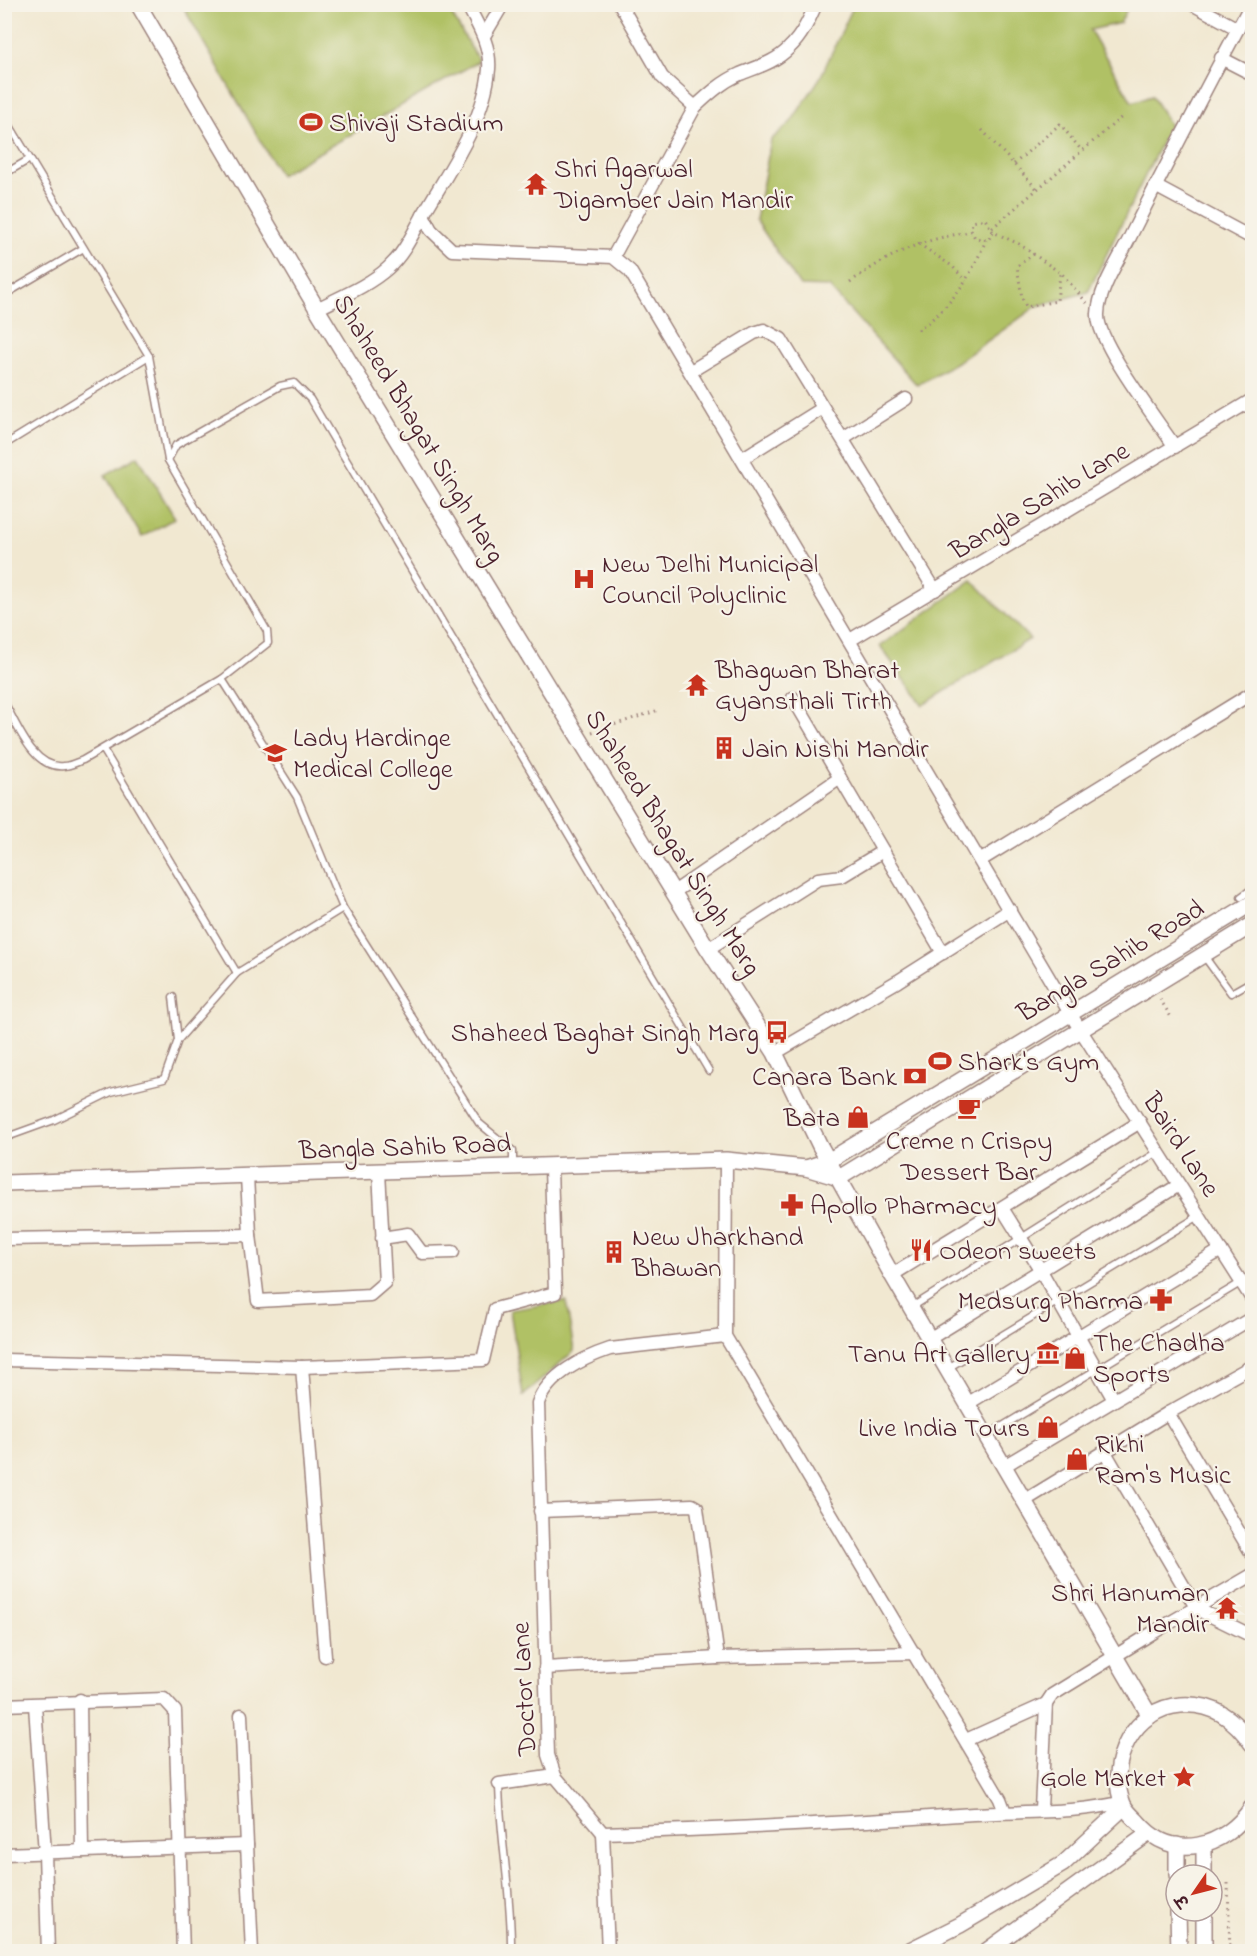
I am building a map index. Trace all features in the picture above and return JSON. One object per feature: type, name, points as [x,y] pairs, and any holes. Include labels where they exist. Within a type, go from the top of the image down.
[{"type":"street","name":"Shaheed Bhagat Singh Marg","points":[[138,4],[316,309],[708,949],[775,1053],[892,1275],[1150,1716]]},
{"type":"street","points":[[316,309],[367,283],[389,268],[408,244],[459,154],[484,99],[489,67],[484,36],[467,4]]},
{"type":"street","points":[[484,36],[503,4]]},
{"type":"street","points":[[620,4],[662,77],[694,107]]},
{"type":"street","points":[[423,215],[431,230],[452,250],[613,257],[694,107],[713,89],[769,62],[789,49],[803,30],[816,4]]},
{"type":"street","points":[[1192,4],[1238,29]]},
{"type":"street","points":[[1175,447],[1106,342],[1098,316],[1104,292],[1155,186],[1251,4]]},
{"type":"street","points":[[1221,58],[1252,74]]},
{"type":"street","points":[[1155,186],[1252,238]]},
{"type":"street","name":"Baird Lane","points":[[613,257],[630,271],[691,370],[1071,1014],[1252,1299]]},
{"type":"street","points":[[691,370],[754,333],[764,330],[781,339],[935,590]]},
{"type":"street","points":[[843,439],[906,399]]},
{"type":"street","name":"Bangla Sahib Lane","points":[[850,640],[1252,400]]},
{"type":"street","points":[[743,458],[823,408]]},
{"type":"street","points":[[981,860],[1252,693]]},
{"type":"street","points":[[792,698],[943,953]]},
{"type":"street","points":[[674,892],[840,778]]},
{"type":"street","points":[[708,949],[818,879],[842,876],[883,851]]},
{"type":"street","name":"Bangla Sahib Road","points":[[806,1168],[830,1160],[1071,1014],[1247,900]]},
{"type":"street","points":[[775,1053],[943,953],[1010,910]]},
{"type":"street","name":"Bangla Sahib Road","points":[[4,1183],[551,1168],[726,1160],[806,1168],[839,1178],[1252,926]]},
{"type":"street","points":[[892,1275],[1140,1122]]},
{"type":"street","points":[[726,1160],[725,1336],[915,1653],[1000,1799],[1005,1812]]},
{"type":"street","points":[[4,1360],[302,1367],[483,1360],[495,1309],[555,1293],[551,1168]]},
{"type":"street","points":[[247,1176],[250,1235],[258,1301],[370,1295],[385,1282],[379,1172]]},
{"type":"street","points":[[929,1340],[1040,1269],[1179,1185]]},
{"type":"street","points":[[1002,1208],[1060,1303],[1114,1400]]},
{"type":"street","points":[[382,1238],[408,1234],[422,1253],[453,1252]]},
{"type":"street","points":[[4,1239],[250,1235]]},
{"type":"street","points":[[967,1404],[1078,1334],[1221,1250]]},
{"type":"street","points":[[1004,1466],[1252,1318]]},
{"type":"street","name":"Doctor Lane","points":[[603,1833],[555,1776],[548,1755],[538,1403],[543,1390],[551,1381],[593,1354],[610,1349],[725,1336]]},
{"type":"street","points":[[1024,1501],[1168,1413],[1252,1366]]},
{"type":"street","points":[[302,1367],[325,1656]]},
{"type":"street","points":[[1168,1413],[1252,1554]]},
{"type":"street","points":[[1105,1452],[1197,1609],[1252,1636]]},
{"type":"street","points":[[540,1511],[692,1505],[697,1508],[718,1658]]},
{"type":"street","points":[[966,1740],[1046,1704],[1062,1688],[1252,1575]]},
{"type":"street","points":[[545,1668],[718,1658],[915,1653]]},
{"type":"street","points":[[4,1705],[35,1705],[80,1700],[164,1699],[170,1703],[175,1711],[183,1952]]},
{"type":"street","points":[[80,1700],[81,1851]]},
{"type":"street","points":[[1041,1809],[1046,1704]]},
{"type":"street","points":[[35,1705],[45,1852],[48,1952]]},
{"type":"street","points":[[1252,1744],[1239,1725],[1219,1711],[1204,1707],[1172,1706],[1150,1716],[1133,1731],[1122,1751],[1118,1774],[1124,1804],[1148,1833],[1177,1845],[1204,1845],[1224,1837],[1241,1824],[1252,1807]]},
{"type":"street","points":[[241,1714],[252,1952]]},
{"type":"street","points":[[499,1784],[555,1776]]},
{"type":"street","points":[[608,1952],[603,1833],[820,1826],[1041,1809],[1083,1810],[1124,1804]]},
{"type":"street","points":[[906,1952],[960,1925],[1063,1864],[1124,1804]]},
{"type":"street","points":[[985,1952],[1148,1833]]},
{"type":"street","points":[[4,1854],[247,1845]]},
{"type":"street","points":[[1177,1845],[1177,1863]]},
{"type":"street","points":[[1204,1845],[1204,1863]]},
{"type":"street","points":[[1178,1923],[1179,1952]]},
{"type":"street","points":[[1204,1923],[1204,1952]]},
{"type":"lane","points":[[4,116],[82,249],[149,356],[168,460],[267,631],[268,643],[222,679],[103,749],[64,766],[48,764],[32,750],[4,702]]},
{"type":"lane","points":[[4,174],[30,159]]},
{"type":"lane","points":[[4,295],[82,249]]},
{"type":"lane","points":[[4,445],[149,356]]},
{"type":"lane","points":[[168,460],[176,446],[280,386],[294,383],[310,399],[709,1071]]},
{"type":"lane","points":[[222,679],[297,796],[343,908],[479,1123],[513,1151],[514,1168]]},
{"type":"lane","points":[[103,749],[237,973]]},
{"type":"lane","points":[[1247,900],[1252,889]]},
{"type":"lane","points":[[4,1141],[7,1137],[54,1120],[111,1092],[164,1078],[178,1040],[237,973],[343,908]]},
{"type":"lane","points":[[1204,956],[1231,993],[1252,981]]},
{"type":"lane","points":[[173,997],[178,1040]]},
{"type":"lane","points":[[911,1308],[1158,1152]]},
{"type":"lane","points":[[946,1369],[1060,1303],[1199,1216]]},
{"type":"lane","points":[[986,1436],[1242,1282]]},
{"type":"lane","points":[[499,1784],[500,1828],[508,1868],[511,1952]]},
{"type":"path","points":[[918,330],[953,301],[993,230],[1124,115]]},
{"type":"path","points":[[1014,164],[1060,124],[1082,151]]},
{"type":"path","points":[[982,130],[1037,189]]},
{"type":"path","points":[[986,240],[975,238],[971,232],[972,222],[985,219],[993,230],[1034,254],[1060,273],[1098,316]]},
{"type":"path","points":[[850,282],[897,251],[942,236],[971,232]]},
{"type":"path","points":[[919,244],[952,266],[966,281]]},
{"type":"path","points":[[1034,254],[1017,266],[1022,298],[1026,307],[1057,301],[1060,273]]},
{"type":"path","points":[[579,736],[659,710]]},
{"type":"path","points":[[1153,987],[1171,1017]]},
{"type":"path","points":[[1228,1883],[1230,1952]]},
{"type":"green space","name":"Shivaji Stadium","points":[[182,5],[446,5],[479,61],[280,175]]},
{"type":"green space","points":[[854,5],[1129,5],[1120,23],[1090,30],[1132,102],[1152,96],[1170,125],[1088,292],[1037,306],[962,359],[917,385],[829,287],[800,286],[756,220],[771,140],[791,122],[820,78]]},
{"type":"green space","points":[[138,456],[175,518],[142,537],[105,475]]},
{"type":"green space","points":[[972,580],[1030,639],[923,705],[880,646]]},
{"type":"green space","points":[[566,1301],[574,1351],[523,1396],[510,1310]]},
{"type":"place","name":"Shivaji Stadium","points":[[311,122]]},
{"type":"place","name":"Shri Agarwal Digamber Jain Mandir","points":[[536,184]]},
{"type":"place","name":"New Delhi Municipal Council Polyclinic","points":[[584,579]]},
{"type":"place","name":"Bhagwan Bharat Gyansthali Tirth","points":[[697,685]]},
{"type":"place","name":"Jain Nishi Mandir","points":[[724,748]]},
{"type":"place","name":"Lady Hardinge Medical College","points":[[275,753]]},
{"type":"place","name":"Shaheed Baghat Singh Marg","points":[[777,1032]]},
{"type":"place","name":"Shark's Gym","points":[[940,1061]]},
{"type":"place","name":"Canara Bank","points":[[915,1076]]},
{"type":"place","name":"Creme n Crispy Dessert Bar","points":[[969,1108]]},
{"type":"place","name":"Bata","points":[[858,1117]]},
{"type":"place","name":"Apollo Pharmacy","points":[[792,1205]]},
{"type":"place","name":"Odeon sweets","points":[[921,1250]]},
{"type":"place","name":"New Jharkhand Bhawan","points":[[614,1252]]},
{"type":"place","name":"Medsurg Pharma","points":[[1161,1300]]},
{"type":"place","name":"Tanu Art Gallery","points":[[1048,1353]]},
{"type":"place","name":"The Chadha Sports","points":[[1075,1358]]},
{"type":"place","name":"Live India Tours","points":[[1048,1427]]},
{"type":"place","name":"Rikhi Ram's Music","points":[[1077,1459]]},
{"type":"place","name":"Shri Hanuman Mandir","points":[[1227,1608]]},
{"type":"place","name":"Gole Market","points":[[1184,1777]]}]
